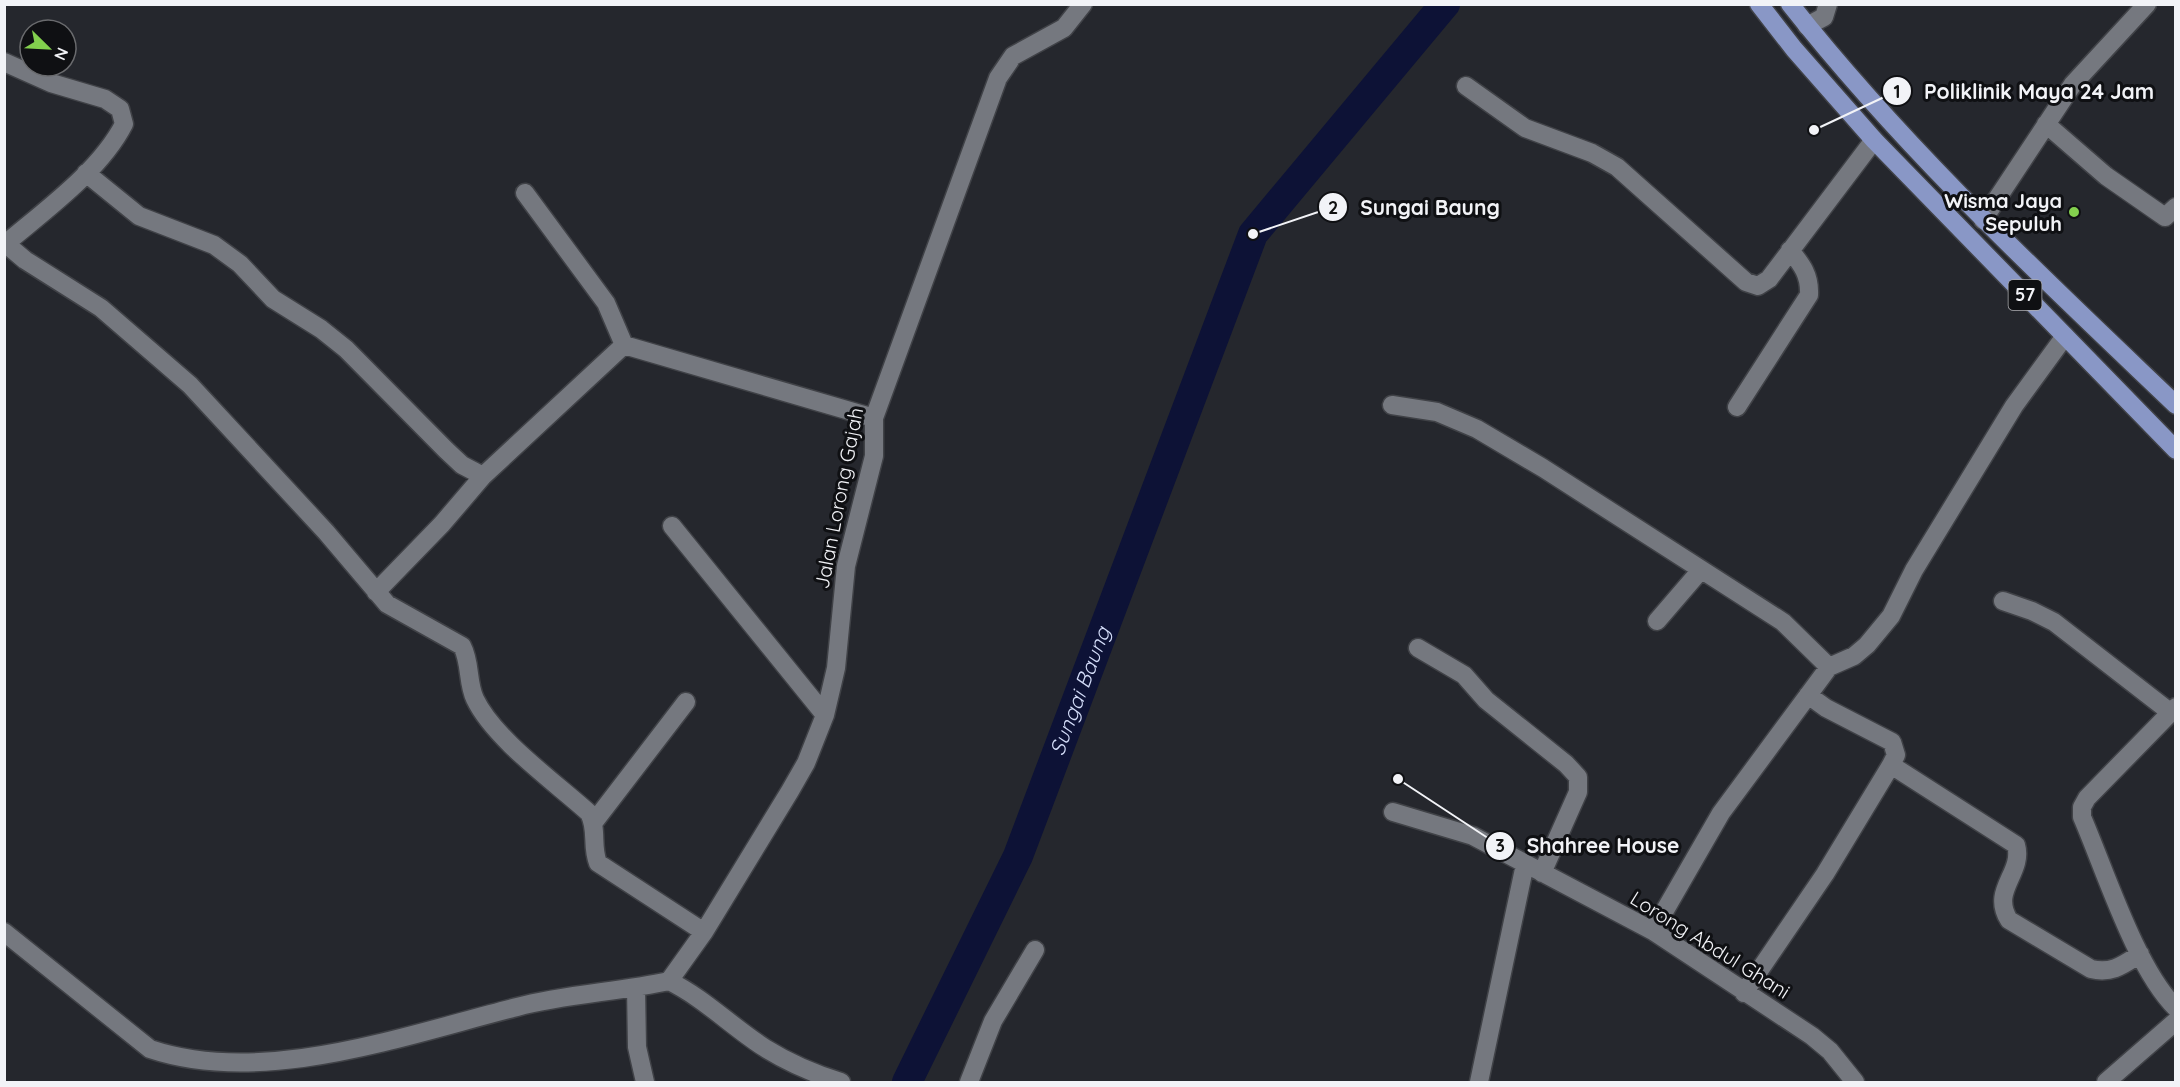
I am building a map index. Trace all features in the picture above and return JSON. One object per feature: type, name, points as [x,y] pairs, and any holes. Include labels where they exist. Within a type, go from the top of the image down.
[{"type":"main road","name":"57","points":[[1759,4],[1794,49],[1874,140],[2175,450]]},
{"type":"main road","name":"57","points":[[1790,4],[1839,65],[1983,220],[2175,405]]},
{"type":"street","name":"Jalan Lorong Gajah","points":[[669,981],[704,932],[800,772],[825,715],[836,668],[846,566],[874,456],[874,418],[927,267],[998,78],[1013,56],[1064,28],[1083,4]]},
{"type":"street","points":[[1807,26],[1824,17],[1828,4]]},
{"type":"street","points":[[1983,220],[2073,84],[2147,4]]},
{"type":"street","points":[[4,62],[51,83],[105,99],[120,109],[124,124],[114,144],[86,173],[5,245],[101,308],[190,385],[327,532],[387,604],[409,619],[462,646],[468,658],[474,698],[494,728],[589,813],[594,822],[594,852],[598,863],[704,932]]},
{"type":"street","points":[[1466,86],[1526,128],[1592,153],[1617,167],[1746,282],[1758,286],[1769,279],[1874,140]]},
{"type":"street","points":[[2046,124],[2106,176],[2165,217],[2175,207]]},
{"type":"street","points":[[86,173],[140,216],[214,246],[240,264],[273,299],[346,349],[462,465],[483,476]]},
{"type":"street","points":[[525,193],[606,303],[624,345]]},
{"type":"street","points":[[1737,407],[1809,294],[1809,281],[1804,268],[1790,250]]},
{"type":"street","points":[[1653,931],[1721,813],[1829,667],[1854,656],[1867,645],[1891,616],[1914,570],[2014,406],[2065,336]]},
{"type":"street","points":[[624,345],[874,418]]},
{"type":"street","points":[[376,592],[442,524],[483,476],[624,345]]},
{"type":"street","points":[[1392,405],[1435,411],[1477,429],[1543,468],[1700,571],[1783,622],[1829,667]]},
{"type":"street","points":[[672,526],[825,715]]},
{"type":"street","points":[[1657,621],[1700,571]]},
{"type":"street","points":[[2003,601],[2054,622],[2173,709],[2086,798],[2082,807],[2082,817],[2140,954],[2171,996]]},
{"type":"street","points":[[1418,648],[1464,675],[1486,700],[1566,764],[1578,777],[1578,792],[1542,873]]},
{"type":"street","points":[[1744,993],[1825,874],[1896,755],[1892,742],[1826,708],[1808,695]]},
{"type":"street","points":[[594,822],[686,702]]},
{"type":"street","points":[[1891,765],[2016,845],[2018,854],[2002,896],[2002,909],[2009,920],[2091,969],[2103,972],[2116,970],[2140,954]]},
{"type":"street","name":"Lorong Abdul Ghani","points":[[1393,812],[1473,836],[1653,931],[1812,1036],[1830,1051],[1855,1083]]},
{"type":"street","points":[[1479,1083],[1525,864]]},
{"type":"street","points":[[4,932],[129,1034],[171,1062],[219,1075],[309,1071],[344,1062],[474,1017],[539,1001],[636,988],[669,981],[684,989],[765,1048],[802,1069],[842,1083]]},
{"type":"street","points":[[969,1083],[993,1021],[1035,950]]},
{"type":"street","points":[[636,988],[637,1047],[645,1083]]},
{"type":"street","points":[[2106,1083],[2175,1021]]},
{"type":"waterway","name":"Sungai Baung","points":[[907,1082],[1018,856],[1253,234],[1445,4]]},
{"type":"place","name":"Poliklinik Maya 24 Jam","points":[[1814,130]]},
{"type":"place","name":"Wisma Jaya Sepuluh","points":[[2074,212]]},
{"type":"place","name":"Sungai Baung","points":[[1253,234]]},
{"type":"place","name":"Shahree House","points":[[1398,779]]}]
